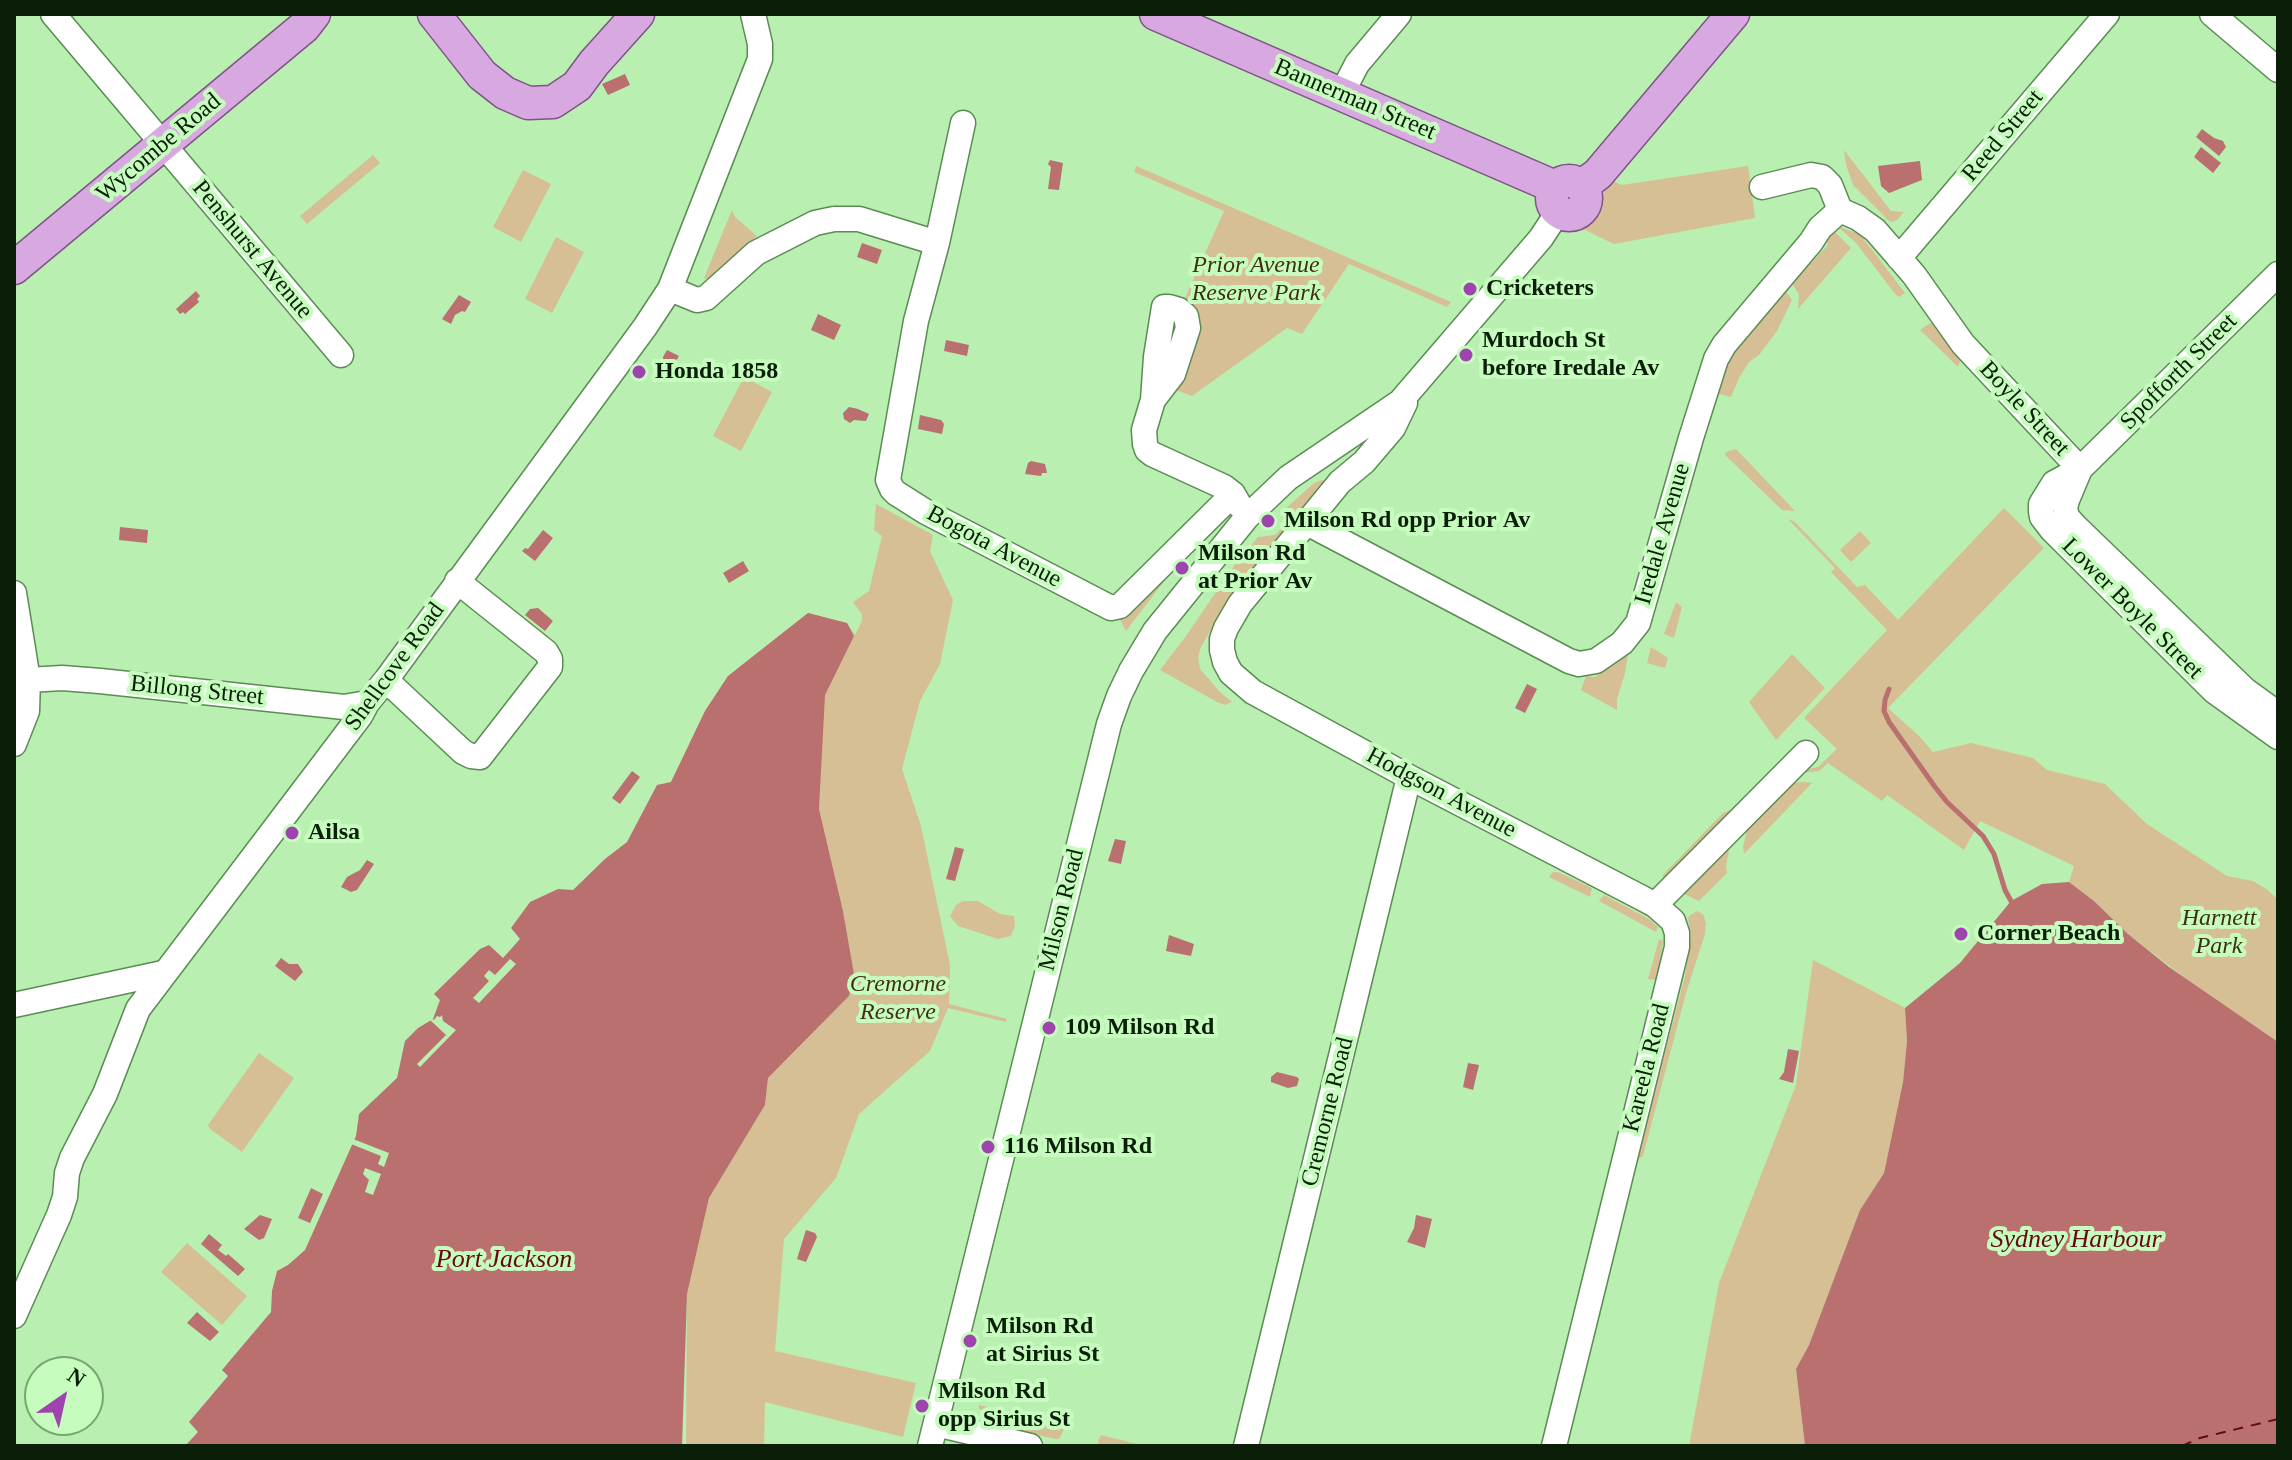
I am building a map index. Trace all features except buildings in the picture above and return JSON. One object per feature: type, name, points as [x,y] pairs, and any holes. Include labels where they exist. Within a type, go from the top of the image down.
[{"type":"main road","points":[[434,14],[482,75],[505,93],[528,103],[553,102],[577,86],[638,14]]},
{"type":"main road","points":[[458,14],[513,79],[531,87],[549,87],[594,63]]},
{"type":"main road","name":"Bannerman Street","points":[[1156,14],[1565,195]]},
{"type":"main road","points":[[1565,195],[1598,174],[1733,14]]},
{"type":"main road","name":"Wycombe Road","points":[[14,268],[316,18]]},
{"type":"street","name":"Penshurst Avenue","points":[[53,14],[341,355]]},
{"type":"street","name":"Shellcove Road","points":[[14,1316],[59,1215],[72,1158],[105,1094],[133,1018],[163,973],[360,716],[670,289],[760,59],[753,14]]},
{"type":"street","points":[[1341,95],[1357,64],[1399,14]]},
{"type":"street","name":"Reed Street","points":[[1899,258],[2107,14]]},
{"type":"street","points":[[2212,14],[2278,70]]},
{"type":"street","name":"Bogota Avenue","points":[[963,123],[937,243],[916,321],[888,480],[896,493],[926,512],[1111,608],[1120,606],[1233,494]]},
{"type":"street","name":"Boyle Street","points":[[1762,187],[1811,175],[1822,177],[1830,185],[1840,210],[1875,230],[1963,344],[2080,469],[2067,500],[2067,517],[2245,690],[2278,714]]},
{"type":"street","points":[[1307,523],[1340,482],[1364,462],[1393,428],[1411,391],[1541,238],[1565,195]]},
{"type":"street","name":"Iredale Avenue","points":[[1307,523],[1569,661],[1579,664],[1596,661],[1629,638],[1638,623],[1716,359],[1724,345],[1820,228],[1840,210]]},
{"type":"street","points":[[670,289],[697,300],[706,298],[756,253],[815,223],[834,219],[859,219],[937,243]]},
{"type":"street","name":"Spofforth Street","points":[[2080,469],[2278,274]]},
{"type":"street","name":"Milson Road","points":[[933,1435],[1109,724],[1119,696],[1148,641],[1247,517],[1288,478],[1388,412],[1411,391]]},
{"type":"street","points":[[1153,400],[1144,430],[1147,450],[1233,494],[1247,517]]},
{"type":"street","points":[[1332,449],[1341,469],[1340,482]]},
{"type":"street","name":"Lower Boyle Street","points":[[2080,469],[2054,483],[2041,504],[2042,517],[2214,691],[2278,737]]},
{"type":"street","name":"Hodgson Avenue","points":[[1307,523],[1240,604],[1226,628],[1222,650],[1231,673],[1263,698],[1655,905]]},
{"type":"street","points":[[386,680],[463,752],[480,757],[550,667],[546,652],[457,581]]},
{"type":"street","points":[[14,593],[28,680],[27,711],[14,744]]},
{"type":"street","name":"Billong Street","points":[[28,680],[62,678],[100,681],[344,707],[367,703]]},
{"type":"street","points":[[1655,905],[1806,753]]},
{"type":"street","name":"Cremorne Road","points":[[1246,1446],[1409,777]]},
{"type":"street","name":"Kareela Road","points":[[1554,1446],[1677,947],[1673,921],[1655,905]]},
{"type":"street","points":[[14,1005],[163,973]]},
{"type":"street","points":[[933,1435],[1030,1446]]},
{"type":"green space","points":[[1844,150],[1891,211],[1904,212],[1898,219],[1889,221],[1853,185]]},
{"type":"green space","points":[[373,155],[380,163],[307,224],[300,216]]},
{"type":"green space","name":"Prior Avenue Reserve Park","points":[[1136,166],[1451,302],[1447,307],[1349,264],[1302,334],[1287,328],[1192,396],[1176,390],[1187,366],[1196,324],[1193,306],[1185,298],[1224,211],[1134,172]]},
{"type":"green space","points":[[1748,166],[1755,218],[1614,244],[1576,223],[1594,210],[1602,197],[1607,178],[1622,185]]},
{"type":"green space","points":[[523,170],[551,184],[521,242],[493,227]]},
{"type":"green space","points":[[732,210],[735,217],[757,236],[709,280],[704,278]]},
{"type":"green space","points":[[1837,226],[1859,234],[1905,293],[1899,297],[1896,295],[1856,243]]},
{"type":"green space","points":[[1831,228],[1851,248],[1798,309],[1799,294],[1792,284],[1828,245],[1825,233]]},
{"type":"green space","points":[[556,237],[584,252],[552,313],[525,299]]},
{"type":"green space","points":[[1786,292],[1792,300],[1777,331],[1759,355],[1749,362],[1731,397],[1715,393],[1727,359]]},
{"type":"green space","points":[[1930,323],[1937,324],[1962,356],[1958,367],[1920,330]]},
{"type":"green space","points":[[744,377],[772,392],[741,451],[713,436]]},
{"type":"green space","points":[[1736,449],[1795,511],[1782,510],[1725,455]]},
{"type":"green space","points":[[1321,480],[1325,481],[1323,485],[1224,607],[1201,647],[1198,657],[1200,669],[1232,702],[1225,705],[1217,702],[1160,670],[1258,537],[1275,535],[1282,528],[1285,509]]},
{"type":"green space","name":"Cremorne Reserve","points":[[876,504],[933,535],[930,551],[953,600],[940,664],[920,701],[902,769],[921,826],[950,965],[949,1004],[1007,1019],[1006,1022],[948,1008],[930,1051],[859,1114],[836,1178],[784,1239],[775,1351],[916,1383],[903,1437],[765,1402],[764,1446],[686,1446],[687,1294],[709,1198],[765,1105],[768,1078],[849,996],[854,975],[843,911],[819,809],[821,756],[657,785],[671,782],[705,711],[728,676],[808,613],[847,623],[855,635],[862,614],[853,602],[869,591],[882,536],[874,530]]},
{"type":"green space","name":"Harnett Park","points":[[2004,508],[2044,548],[1888,708],[1933,752],[1971,743],[2033,758],[2047,770],[2105,784],[2147,824],[2227,876],[2253,881],[2268,890],[2278,900],[2278,1042],[2211,998],[2128,934],[2069,882],[2074,866],[1980,821],[1964,850],[1887,795],[1882,801],[1828,763],[1819,771],[1794,774],[1818,767],[1837,749],[1804,718],[1887,630],[1831,572],[1835,568],[1788,519],[1794,521],[1857,587],[1865,585],[1898,620]]},
{"type":"green space","points":[[1860,531],[1871,543],[1851,562],[1840,550]]},
{"type":"green space","points":[[1179,562],[1126,631],[1118,616]]},
{"type":"green space","points":[[1676,602],[1682,607],[1674,638],[1664,634]]},
{"type":"green space","points":[[1651,647],[1668,658],[1665,668],[1647,663]]},
{"type":"green space","points":[[1629,649],[1617,710],[1581,690],[1586,676],[1595,677]]},
{"type":"green space","points":[[1792,654],[1825,688],[1776,740],[1749,702]]},
{"type":"green space","points":[[1786,783],[1812,783],[1744,854],[1749,821]]},
{"type":"green space","points":[[1730,810],[1735,812],[1668,882],[1662,876],[1723,813]]},
{"type":"green space","points":[[1731,838],[1727,873],[1699,901],[1682,893]]},
{"type":"green space","points":[[1553,872],[1592,888],[1590,897],[1549,877]]},
{"type":"green space","points":[[1604,895],[1649,919],[1658,927],[1656,932],[1599,901]]},
{"type":"green space","points":[[963,901],[978,901],[1000,914],[1014,916],[1015,926],[1011,936],[998,939],[958,926],[950,916],[956,905]]},
{"type":"green space","points":[[1697,911],[1703,914],[1705,934],[1686,993],[1643,1156],[1637,1160],[1685,976],[1691,936],[1688,917]]},
{"type":"green space","points":[[1659,939],[1663,941],[1657,980],[1648,979]]},
{"type":"green space","points":[[1813,960],[1905,1008],[1907,1041],[1903,1082],[1884,1173],[1860,1210],[1809,1345],[1796,1369],[1805,1446],[1689,1446],[1719,1283],[1796,1085]]},
{"type":"green space","points":[[259,1053],[294,1078],[242,1152],[208,1125]]},
{"type":"green space","points":[[187,1243],[247,1296],[222,1325],[161,1272]]},
{"type":"green space","points":[[979,1405],[1066,1426],[1059,1439],[999,1427]]},
{"type":"green space","points":[[1101,1435],[1145,1446],[1100,1446],[1098,1441]]},
{"type":"water","points":[[625,74],[630,85],[608,95],[602,84]]},
{"type":"water","points":[[2202,129],[2223,141],[2226,147],[2219,156],[2196,137]]},
{"type":"water","points":[[2201,147],[2221,163],[2213,173],[2194,157]]},
{"type":"water","points":[[1050,160],[1063,163],[1059,190],[1048,189]]},
{"type":"water","points":[[1920,161],[1922,180],[1889,193],[1881,186],[1878,166]]},
{"type":"water","points":[[862,243],[882,250],[877,264],[857,257]]},
{"type":"water","points":[[196,291],[200,296],[197,299],[199,302],[185,314],[180,314],[176,309]]},
{"type":"water","points":[[459,295],[471,302],[465,312],[455,315],[451,324],[442,319]]},
{"type":"water","points":[[818,314],[841,325],[834,340],[811,330]]},
{"type":"water","points":[[946,340],[969,345],[967,356],[944,351]]},
{"type":"water","points":[[667,350],[679,356],[668,381],[655,371],[663,363]]},
{"type":"water","points":[[849,407],[869,414],[866,421],[854,420],[850,423],[844,419],[843,413]]},
{"type":"water","points":[[920,415],[941,420],[944,424],[942,434],[918,429]]},
{"type":"water","points":[[1031,461],[1045,464],[1047,473],[1041,476],[1025,474]]},
{"type":"water","points":[[120,527],[148,530],[147,543],[119,540]]},
{"type":"water","points":[[543,530],[553,538],[535,561],[522,551],[528,549]]},
{"type":"water","points":[[743,561],[749,571],[729,583],[723,573]]},
{"type":"water","points":[[538,608],[553,621],[545,631],[525,615],[530,609]]},
{"type":"water","name":"Port Jackson","points":[[808,613],[847,623],[854,636],[825,695],[819,809],[854,974],[849,996],[768,1078],[765,1105],[709,1198],[687,1294],[682,1446],[185,1446],[198,1432],[189,1422],[228,1376],[222,1370],[271,1312],[277,1271],[305,1250],[356,1136],[359,1114],[397,1078],[405,1041],[433,1019],[440,1000],[434,994],[480,949],[489,945],[503,958],[520,939],[511,928],[530,902],[558,889],[573,890],[627,842],[657,785],[671,782],[705,711],[728,676]]},
{"type":"water","points":[[1527,684],[1537,689],[1525,713],[1515,708]]},
{"type":"water","points":[[632,771],[640,777],[620,804],[612,798]]},
{"type":"water","points":[[1115,839],[1126,841],[1121,864],[1108,861]]},
{"type":"water","points":[[955,847],[964,849],[955,881],[946,879]]},
{"type":"water","points":[[367,860],[374,864],[357,890],[351,892],[341,887],[347,877],[360,870]]},
{"type":"water","name":"Sydney Harbour","points":[[2069,882],[2169,967],[2278,1042],[2278,1446],[1805,1446],[1796,1369],[1809,1345],[1860,1210],[1884,1173],[1903,1082],[1907,1041],[1905,1008],[1960,963],[2011,901],[2042,884]]},
{"type":"water","points":[[1169,935],[1194,944],[1191,956],[1166,951]]},
{"type":"water","points":[[281,958],[289,964],[298,964],[303,972],[295,981],[275,966]]},
{"type":"water","points":[[1788,1049],[1799,1051],[1793,1083],[1779,1079],[1784,1072]]},
{"type":"water","points":[[1468,1063],[1479,1065],[1473,1090],[1463,1087]]},
{"type":"water","points":[[1277,1072],[1297,1077],[1297,1086],[1288,1088],[1271,1082],[1271,1077]]},
{"type":"water","points":[[311,1188],[323,1194],[310,1223],[298,1218]]},
{"type":"water","points":[[260,1215],[272,1219],[264,1238],[259,1240],[244,1229]]},
{"type":"water","points":[[1416,1215],[1432,1219],[1425,1248],[1407,1242]]},
{"type":"water","points":[[806,1230],[817,1237],[806,1262],[797,1259]]},
{"type":"water","points":[[209,1234],[222,1245],[218,1250],[226,1256],[228,1254],[245,1269],[238,1276],[201,1244]]},
{"type":"water","points":[[197,1312],[219,1332],[210,1341],[187,1323]]},
{"type":"pier","points":[[510,959],[516,964],[479,1003],[473,998],[489,981],[484,976],[489,970],[495,975]]},
{"type":"pier","points":[[442,1015],[443,1021],[456,1030],[420,1067],[417,1064],[446,1035],[429,1019],[434,1020]]},
{"type":"pier","points":[[353,1139],[389,1153],[384,1167],[378,1164],[381,1156],[351,1144]]},
{"type":"pier","points":[[365,1168],[381,1174],[373,1195],[365,1192],[369,1180],[363,1174]]},
{"type":"waterway","points":[[1889,689],[1884,711],[1889,722],[1947,802],[1983,836],[1994,854],[2011,901]]},
{"type":"ferry route","points":[[2182,1446],[2200,1438],[2278,1419]]},
{"type":"place","name":"Cricketers","points":[[1470,289]]},
{"type":"place","name":"Murdoch St before Iredale Av","points":[[1466,355]]},
{"type":"place","name":"Honda 1858","points":[[639,372]]},
{"type":"place","name":"Milson Rd opp Prior Av","points":[[1268,521]]},
{"type":"place","name":"Milson Rd at Prior Av","points":[[1182,568]]},
{"type":"place","name":"Ailsa","points":[[292,833]]},
{"type":"place","name":"Corner Beach","points":[[1961,934]]},
{"type":"place","name":"109 Milson Rd","points":[[1049,1028]]},
{"type":"place","name":"116 Milson Rd","points":[[988,1147]]},
{"type":"place","name":"Milson Rd at Sirius St","points":[[970,1341]]},
{"type":"place","name":"Milson Rd opp Sirius St","points":[[922,1406]]}]
